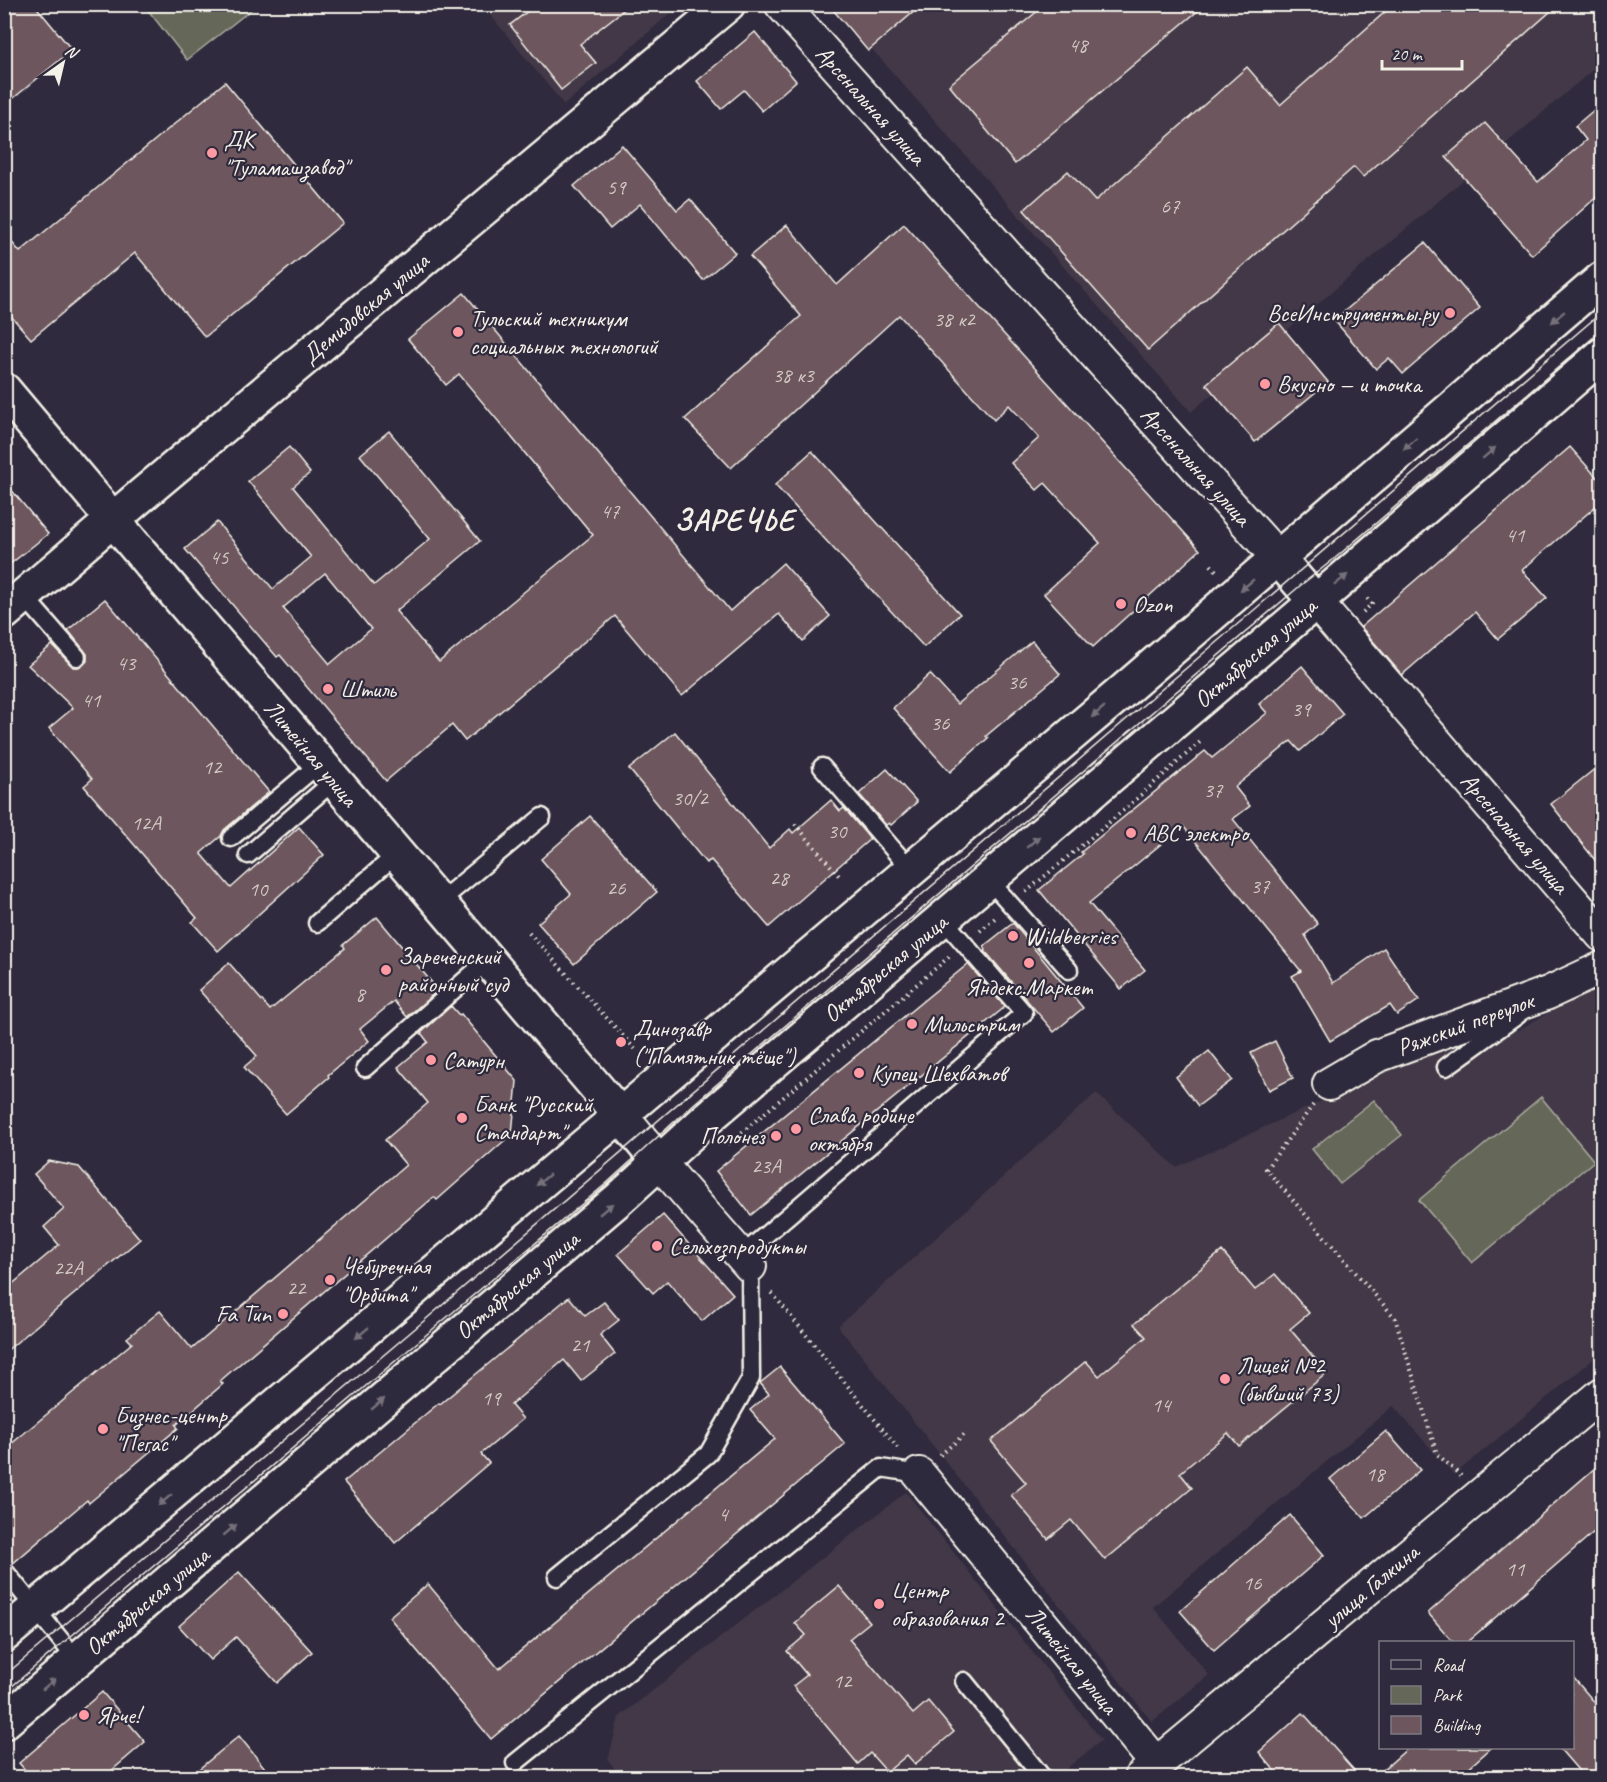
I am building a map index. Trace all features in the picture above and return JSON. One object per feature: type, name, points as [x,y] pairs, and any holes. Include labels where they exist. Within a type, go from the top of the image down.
[{"type":"main road","name":"Демидовская улица","points":[[14,604],[112,519],[728,4]]},
{"type":"main road","points":[[4,1635],[1278,558],[1602,279]]},
{"type":"main road","name":"Октябрьская улица","points":[[4,1722],[620,1198],[717,1111],[1602,355]]},
{"type":"main road","name":"Литейная улица","points":[[4,390],[659,1162]]},
{"type":"main road","name":"Арсенальная улица","points":[[1278,558],[1315,601]]},
{"type":"street","name":"Арсенальная улица","points":[[781,4],[1278,558]]},
{"type":"street","name":"Арсенальная улица","points":[[1315,601],[1602,935]]},
{"type":"street","name":"Ряжский переулок","points":[[1329,1084],[1377,1056],[1548,993],[1602,968]]},
{"type":"street","points":[[659,1162],[746,1261]]},
{"type":"street","name":"улица Галкина","points":[[1148,1770],[1602,1394]]},
{"type":"street","name":"Литейная улица","points":[[919,1474],[1148,1770]]},
{"type":"lane","points":[[14,604],[77,657]]},
{"type":"lane","points":[[822,767],[910,870]]},
{"type":"lane","points":[[231,838],[327,772]]},
{"type":"lane","points":[[248,855],[327,772]]},
{"type":"lane","points":[[439,903],[542,817]]},
{"type":"lane","points":[[317,923],[397,854]]},
{"type":"lane","points":[[989,880],[1069,970]]},
{"type":"lane","points":[[557,1576],[708,1454],[751,1378],[746,1261],[1024,1013],[943,919]]},
{"type":"lane","points":[[364,1068],[488,960]]},
{"type":"lane","points":[[1446,1067],[1548,993]]},
{"type":"lane","points":[[515,1763],[881,1468],[919,1474]]},
{"type":"lane","points":[[4,1570],[77,1660]]},
{"type":"lane","points":[[964,1681],[1043,1778]]},
{"type":"path","points":[[1359,616],[1372,604],[1364,595]]},
{"type":"path","points":[[795,824],[840,877]]},
{"type":"path","points":[[529,933],[635,1049]]},
{"type":"path","points":[[1329,1084],[1266,1169],[1395,1318],[1437,1455],[1482,1494]]},
{"type":"path","points":[[746,1261],[919,1474],[964,1434]]},
{"type":"shaded area","points":[[482,5],[680,5],[564,105]]},
{"type":"shaded area","points":[[833,5],[1602,5],[1602,62],[1191,412]]},
{"type":"shaded area","name":"Лицей №2 (бывший 73)","points":[[1594,987],[1602,998],[1602,1352],[1454,1475],[1393,1406],[1153,1607],[1209,1675],[1152,1722],[838,1326],[1096,1093],[1176,1167],[1498,1021],[1516,1031]]},
{"type":"shaded area","name":"Центр образования 2","points":[[906,1492],[1102,1740],[1055,1778],[622,1778],[608,1760],[619,1717]]},
{"type":"green space","points":[[144,5],[257,5],[187,60]]},
{"type":"green space","points":[[1541,1097],[1594,1161],[1472,1263],[1419,1200]]},
{"type":"green space","points":[[1374,1100],[1402,1135],[1340,1184],[1312,1149]]},
{"type":"building","points":[[4,4],[34,4],[72,50],[4,106]]},
{"type":"building","points":[[537,4],[631,4],[580,44],[596,63],[561,90],[510,25]]},
{"type":"building","points":[[828,4],[923,4],[868,51]]},
{"type":"building","points":[[1046,4],[1206,4],[1015,164],[949,85]]},
{"type":"building","points":[[1394,4],[1559,4],[1363,177],[1354,167],[1148,350],[1024,210],[1068,171],[1095,201],[1247,67],[1280,105]]},
{"type":"building","points":[[755,32],[796,81],[762,111],[744,90],[721,109],[697,81]]},
{"type":"building","name":"ДК \"Туламашзавод\"","points":[[225,82],[343,223],[205,337],[135,253],[31,339],[4,308],[4,233],[20,252]]},
{"type":"building","points":[[1602,103],[1602,192],[1532,255],[1446,157],[1485,123],[1538,182],[1586,140],[1575,126]]},
{"type":"building","points":[[622,145],[677,210],[690,199],[735,253],[703,280],[640,204],[610,229],[574,186]]},
{"type":"building","points":[[904,224],[1200,550],[1093,647],[1044,594],[1100,543],[1045,483],[1037,490],[1011,463],[1039,438],[1009,405],[994,420],[899,315],[731,468],[685,419],[801,316],[750,256],[787,225],[837,285]]},
{"type":"building","points":[[1425,243],[1480,308],[1403,374],[1389,358],[1376,369],[1334,320]]},
{"type":"building","points":[[464,293],[730,611],[783,563],[830,616],[803,641],[779,614],[682,696],[615,616],[465,741],[452,725],[386,781],[280,655],[277,657],[185,549],[217,522],[273,589],[311,557],[248,481],[289,447],[310,473],[293,487],[374,585],[430,539],[360,455],[389,431],[480,541],[396,611],[439,662],[593,535],[459,374],[446,385],[408,339]],"holes":[[[325,573],[371,629],[330,664],[283,608]]]},
{"type":"building","points":[[1279,323],[1328,382],[1255,442],[1206,384]]},
{"type":"building","points":[[1570,447],[1602,483],[1602,501],[1522,570],[1547,598],[1498,639],[1475,612],[1402,675],[1361,627]]},
{"type":"building","points":[[812,451],[960,614],[924,647],[775,485]]},
{"type":"building","points":[[4,481],[48,534],[4,569]]},
{"type":"building","points":[[105,599],[269,792],[201,853],[231,888],[299,827],[324,855],[218,951],[192,922],[197,918],[84,786],[92,779],[49,728],[73,708],[28,665],[52,645],[73,667],[83,665],[87,661],[87,654],[68,630]]},
{"type":"building","points":[[1032,641],[1060,674],[986,736],[988,738],[950,772],[893,708],[930,674],[957,704]]},
{"type":"building","points":[[1302,666],[1343,714],[1300,751],[1291,741],[1235,787],[1250,806],[1233,819],[1318,924],[1305,935],[1333,983],[1384,948],[1419,1000],[1397,1015],[1390,1005],[1330,1041],[1292,976],[1301,971],[1183,826],[1089,903],[1145,970],[1121,989],[1039,890],[1083,854],[1081,852],[1205,751],[1212,758],[1267,713],[1259,704]]},
{"type":"building","points":[[675,732],[769,848],[790,829],[793,833],[831,800],[840,811],[844,808],[870,839],[769,927],[711,860],[706,863],[629,769]]},
{"type":"building","points":[[1602,763],[1602,869],[1551,804]]},
{"type":"building","points":[[887,769],[917,802],[891,825],[889,823],[886,825],[859,794]]},
{"type":"building","points":[[590,816],[657,892],[574,964],[538,923],[571,894],[541,859]]},
{"type":"building","points":[[377,917],[438,990],[407,1017],[394,1001],[360,1029],[369,1041],[286,1114],[244,1067],[257,1056],[199,990],[229,963],[270,1010],[345,948],[343,945]]},
{"type":"building","points":[[1013,923],[1083,1008],[1054,1032],[985,951],[984,946]]},
{"type":"building","points":[[968,964],[1005,1007],[751,1215],[716,1171]]},
{"type":"building","points":[[451,1006],[459,1015],[461,1014],[517,1081],[512,1134],[437,1200],[434,1197],[220,1381],[223,1384],[176,1425],[178,1428],[89,1503],[87,1500],[12,1564],[4,1560],[4,1450],[132,1343],[127,1338],[160,1311],[192,1349],[406,1165],[385,1140],[428,1103],[398,1067],[428,1042],[421,1033]]},
{"type":"building","points":[[1275,1041],[1293,1078],[1269,1090],[1251,1053]]},
{"type":"building","points":[[1209,1051],[1232,1080],[1198,1106],[1176,1077]]},
{"type":"building","points":[[49,1161],[79,1167],[140,1239],[4,1353],[4,1291],[59,1245],[44,1227],[64,1209],[34,1174]]},
{"type":"building","points":[[663,1215],[733,1294],[702,1321],[667,1281],[653,1293],[618,1254]]},
{"type":"building","points":[[1222,1251],[1255,1290],[1275,1274],[1309,1313],[1290,1329],[1327,1373],[1239,1446],[1228,1433],[1180,1473],[1192,1488],[1105,1560],[1071,1520],[1048,1539],[1011,1495],[1026,1483],[991,1441],[1086,1361],[1099,1376],[1146,1337],[1134,1324]]},
{"type":"building","points":[[569,1297],[585,1316],[604,1302],[619,1320],[600,1335],[615,1354],[581,1381],[564,1360],[511,1405],[523,1419],[481,1454],[489,1463],[395,1543],[344,1482]]},
{"type":"building","points":[[780,1367],[845,1444],[491,1739],[389,1617],[428,1584],[499,1669],[775,1439],[750,1410],[769,1394],[760,1383]]},
{"type":"building","points":[[1386,1431],[1420,1470],[1364,1518],[1330,1479]]},
{"type":"building","points":[[1602,1462],[1602,1525],[1468,1641],[1452,1641],[1428,1613]]},
{"type":"building","points":[[1290,1515],[1324,1555],[1214,1650],[1180,1611]]},
{"type":"building","points":[[239,1572],[312,1652],[277,1683],[236,1637],[210,1660],[179,1626]]},
{"type":"building","points":[[839,1586],[870,1622],[849,1639],[913,1714],[928,1701],[954,1732],[915,1764],[907,1755],[887,1772],[870,1753],[858,1764],[793,1686],[807,1675],[787,1651],[806,1635],[795,1623]]},
{"type":"building","points":[[1574,1678],[1602,1711],[1602,1778],[1585,1778],[1560,1749],[1574,1749]]},
{"type":"building","points":[[102,1692],[145,1742],[103,1778],[32,1778],[19,1763]]},
{"type":"building","points":[[1303,1713],[1361,1778],[1281,1778],[1259,1752]]},
{"type":"building","points":[[239,1736],[273,1778],[188,1778]]},
{"type":"building","points":[[1407,1749],[1490,1749],[1457,1778],[1374,1778]]},
{"type":"tram line","points":[[4,1676],[425,1320],[1602,312]]},
{"type":"tram line","points":[[4,1693],[607,1183],[696,1102],[1602,330]]},
{"type":"place","name":"ДК \"Туламашзавод\"","points":[[212,153]]},
{"type":"place","name":"ВсеИнструменты.ру","points":[[1450,313]]},
{"type":"place","name":"Тульский техникум социальных технологий","points":[[458,332]]},
{"type":"place","name":"Вкусно — и точка","points":[[1265,384]]},
{"type":"place","name":"Ozon","points":[[1121,604]]},
{"type":"place","name":"Штиль","points":[[328,689]]},
{"type":"place","name":"АВС электро","points":[[1131,833]]},
{"type":"place","name":"Wildberries","points":[[1013,936]]},
{"type":"place","name":"Яндекс.Маркет","points":[[1029,963]]},
{"type":"place","name":"Зареченский районный суд","points":[[386,970]]},
{"type":"place","name":"Мильстрим","points":[[912,1024]]},
{"type":"place","name":"Динозавр (\"Памятник тёще\")","points":[[621,1042]]},
{"type":"place","name":"Сатурн","points":[[431,1060]]},
{"type":"place","name":"Купец Шехватов","points":[[859,1073]]},
{"type":"place","name":"Банк \"Русский Стандарт\"","points":[[462,1118]]},
{"type":"place","name":"Слава родине октября","points":[[796,1129]]},
{"type":"place","name":"Полонез","points":[[776,1136]]},
{"type":"place","name":"Сельхозпродукты","points":[[657,1246]]},
{"type":"place","name":"Чебуречная \"Орбита\"","points":[[330,1280]]},
{"type":"place","name":"Fa Tun","points":[[283,1314]]},
{"type":"place","name":"Лицей №2 (бывший 73)","points":[[1225,1379]]},
{"type":"place","name":"Бизнес-центр \"Пегас\"","points":[[103,1429]]},
{"type":"place","name":"Центр образования 2","points":[[879,1604]]},
{"type":"place","name":"Ярче!","points":[[84,1715]]},
{"type":"district","name":"ЗАРЕЧЬЕ","points":[[735,520]]}]
